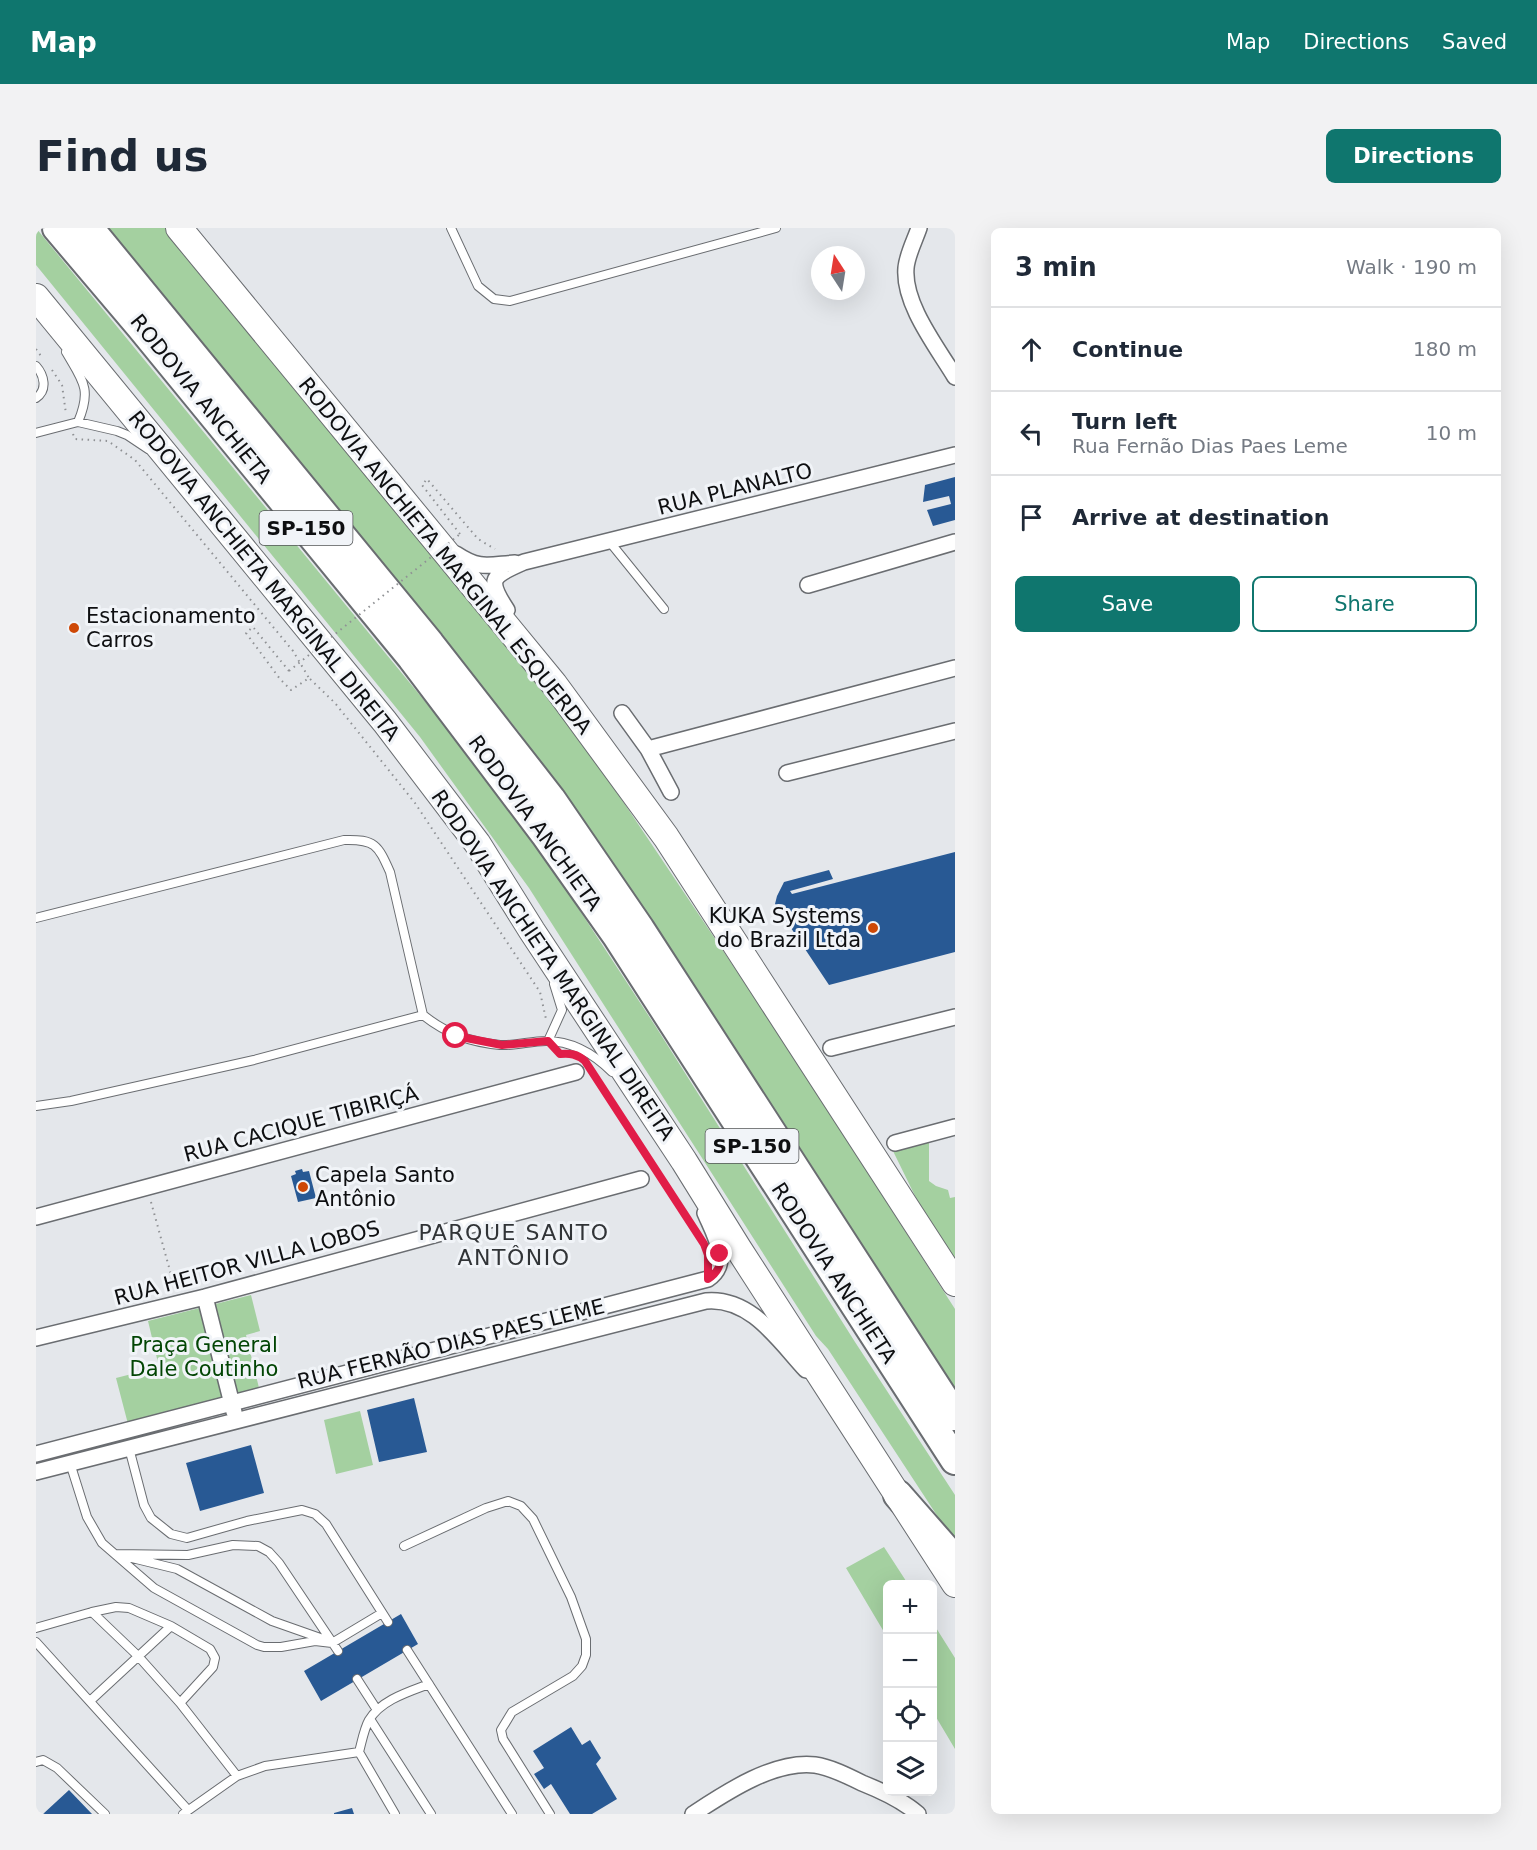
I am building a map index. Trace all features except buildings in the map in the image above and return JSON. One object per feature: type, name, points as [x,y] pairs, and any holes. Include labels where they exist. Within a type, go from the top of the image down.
[{"type":"highway","name":"RODOVIA ANCHIETA","points":[[57,228],[141,326],[412,658],[545,834],[617,936],[955,1460]]},
{"type":"highway","name":"RODOVIA ANCHIETA","points":[[89,228],[430,644],[551,800],[640,929],[955,1416]]},
{"type":"highway","name":"RODOVIA ANCHIETA MARGINAL ESQUERDA","points":[[179,228],[554,684],[666,837],[955,1283]]},
{"type":"highway","name":"RODOVIA ANCHIETA MARGINAL DIREITA","points":[[36,297],[392,731],[477,843],[955,1584]]},
{"type":"highway","points":[[898,1495],[955,1560]]},
{"type":"street","points":[[919,228],[906,267],[909,294],[924,326],[955,377]]},
{"type":"street","name":"RUA PLANALTO","points":[[424,527],[470,564],[477,566],[524,562],[955,455]]},
{"type":"street","points":[[808,585],[955,542]]},
{"type":"street","name":"RUA PLANALTO","points":[[524,562],[502,572],[496,578],[494,584],[496,593],[554,684]]},
{"type":"street","points":[[648,749],[955,668]]},
{"type":"street","points":[[622,713],[648,749],[671,792]]},
{"type":"street","points":[[787,773],[955,731]]},
{"type":"street","points":[[831,1048],[955,1017]]},
{"type":"street","name":"RUA CACIQUE TIBIRIÇÁ","points":[[36,1216],[583,1070]]},
{"type":"street","points":[[895,1143],[955,1127]]},
{"type":"street","name":"RUA FERNÃO DIAS PAES LEME","points":[[36,1454],[708,1279],[720,1266],[720,1254],[684,1161]]},
{"type":"street","name":"RUA HEITOR VILLA LOBOS","points":[[36,1338],[205,1297],[641,1179]]},
{"type":"street","points":[[205,1297],[236,1421]]},
{"type":"street","name":"RUA FERNÃO DIAS PAES LEME","points":[[36,1472],[696,1302],[713,1300],[735,1305],[757,1319],[840,1406]]},
{"type":"street","points":[[83,1442],[87,1459]]},
{"type":"street","points":[[693,1814],[739,1785],[763,1774],[791,1766],[815,1765],[875,1788],[907,1804],[918,1814]]},
{"type":"lane","points":[[451,228],[478,286],[494,299],[510,301],[776,228]]},
{"type":"lane","points":[[36,305],[55,334]]},
{"type":"lane","points":[[62,343],[86,390],[86,399],[78,422]]},
{"type":"lane","points":[[36,366],[40,370],[44,386],[36,398]]},
{"type":"lane","points":[[36,433],[78,422],[127,435],[147,448],[190,485]]},
{"type":"lane","points":[[609,541],[664,609]]},
{"type":"lane","points":[[36,918],[333,842],[365,839],[380,850],[390,872],[423,1015],[438,1027],[456,1036],[474,1041],[502,1045],[548,1041],[574,1046],[604,1064],[655,1116]]},
{"type":"lane","points":[[532,931],[548,970]]},
{"type":"lane","points":[[548,1041],[562,1010],[552,981]]},
{"type":"lane","points":[[36,1106],[71,1101],[254,1060],[423,1015]]},
{"type":"lane","points":[[129,1448],[144,1505],[151,1518],[171,1534],[187,1538],[247,1521],[302,1510],[315,1514],[326,1524],[388,1622]]},
{"type":"lane","points":[[70,1463],[87,1517],[102,1544],[154,1588],[256,1645],[282,1647],[315,1641],[332,1643],[382,1613]]},
{"type":"lane","points":[[404,1546],[486,1508],[508,1501],[521,1506],[533,1519],[560,1570],[586,1639],[586,1655],[582,1666],[573,1676],[512,1712],[501,1730],[503,1739],[550,1814]]},
{"type":"lane","points":[[116,1554],[188,1555],[233,1545],[258,1546],[269,1552],[279,1563],[338,1651]]},
{"type":"lane","points":[[116,1554],[177,1569],[272,1621],[332,1643]]},
{"type":"lane","points":[[36,1628],[116,1607],[129,1608],[171,1626],[210,1649],[215,1658],[213,1667],[180,1703]]},
{"type":"lane","points":[[92,1612],[138,1656],[180,1703],[237,1776]]},
{"type":"lane","points":[[90,1701],[171,1626]]},
{"type":"lane","points":[[36,1642],[185,1812],[237,1776],[265,1766],[359,1752]]},
{"type":"lane","points":[[407,1650],[512,1814]]},
{"type":"lane","points":[[357,1679],[377,1710]]},
{"type":"lane","points":[[395,1814],[359,1752],[370,1719],[377,1710],[403,1694],[429,1684]]},
{"type":"lane","points":[[370,1719],[431,1814]]},
{"type":"lane","points":[[36,1762],[43,1760],[57,1768],[105,1814]]},
{"type":"path","points":[[36,350],[42,357]]},
{"type":"path","points":[[48,364],[62,384],[65,411],[75,439],[108,441],[135,460],[293,651],[309,678],[335,703],[415,803],[540,992],[545,1010],[548,1041]]},
{"type":"path","points":[[309,678],[291,690],[280,679],[246,633],[253,627],[289,671],[460,534],[422,485],[426,479],[478,539]]},
{"type":"path","points":[[583,1070],[696,1232]]},
{"type":"path","points":[[147,1187],[178,1303]]},
{"type":"green space","points":[[36,228],[474,761],[552,868],[955,1495],[955,1543],[828,1349],[816,1336],[529,888],[420,737],[36,265]]},
{"type":"green space","points":[[106,228],[166,228],[412,532],[421,539],[515,652],[575,730],[777,1031],[955,1309],[955,1390],[830,1194],[676,960],[519,732]]},
{"type":"green space","points":[[929,1140],[929,1181],[948,1190],[950,1198],[955,1197],[955,1260],[918,1202],[893,1151]]},
{"type":"green space","name":"Praça General Dale Coutinho","points":[[251,1295],[260,1331],[246,1335],[260,1392],[128,1424],[116,1378],[159,1367],[148,1321]]},
{"type":"green space","points":[[360,1411],[373,1465],[336,1474],[324,1420]]},
{"type":"green space","points":[[884,1547],[905,1580],[883,1580],[883,1630],[846,1568]]},
{"type":"green space","points":[[937,1629],[955,1658],[955,1749],[937,1719]]},
{"type":"place","name":"Estacionamento Carros","points":[[74,628]]},
{"type":"place","name":"KUKA Systems do Brazil Ltda","points":[[873,928]]},
{"type":"place","name":"Capela Santo Antônio","points":[[303,1187]]},
{"type":"district","name":"PARQUE SANTO ANTÔNIO","points":[[514,1244]]},
{"type":"route","points":[[456,1036],[502,1045],[548,1041],[560,1054],[571,1053],[579,1056],[596,1075],[704,1244],[708,1255],[708,1279],[720,1266],[720,1254]]}]
